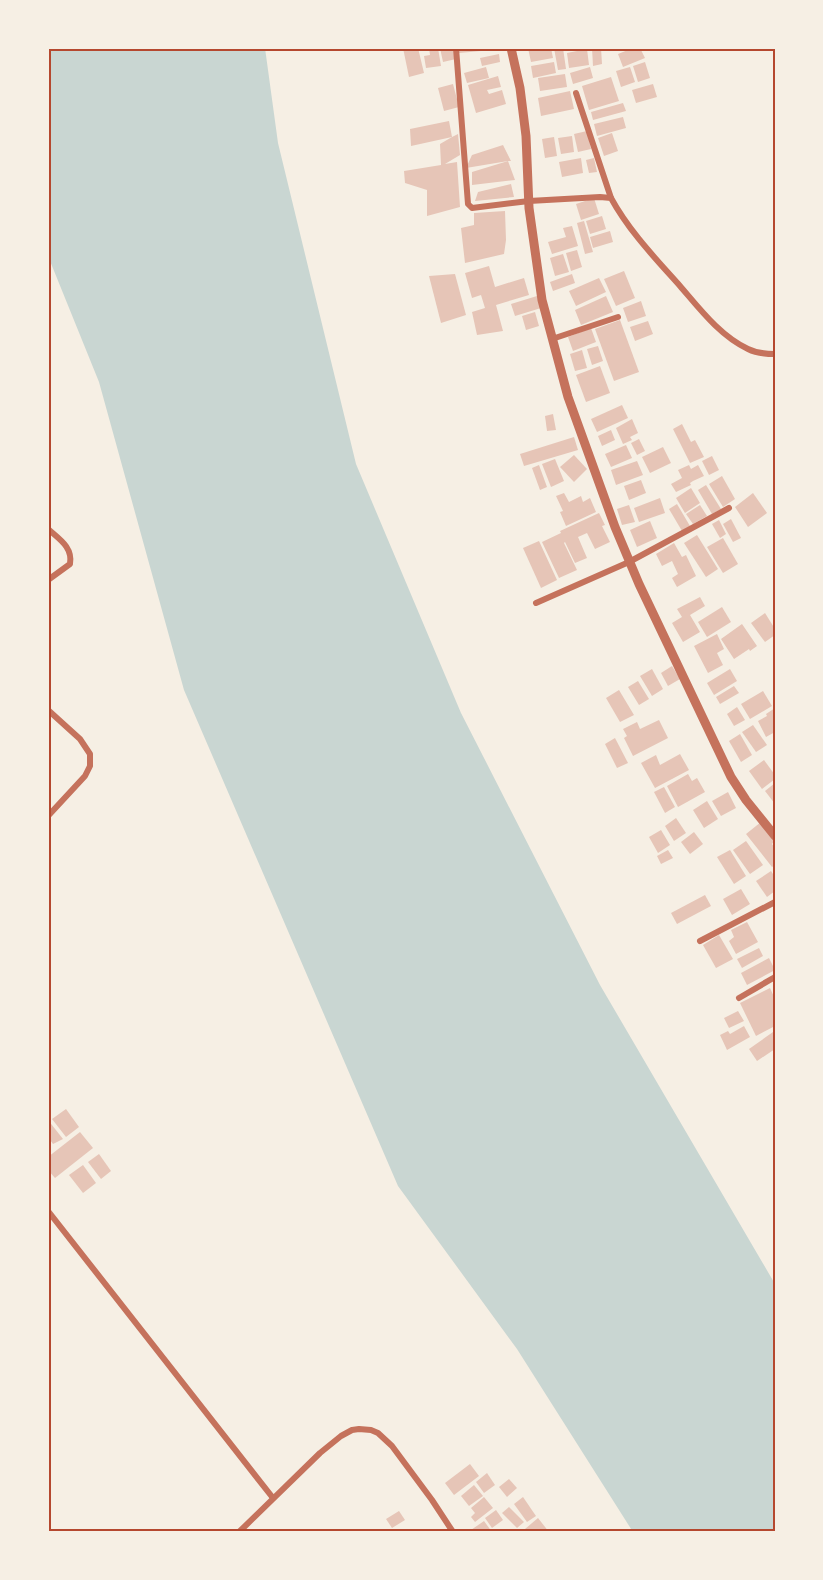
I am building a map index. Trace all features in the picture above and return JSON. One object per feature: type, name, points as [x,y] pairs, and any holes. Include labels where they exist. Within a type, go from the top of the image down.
[{"type":"street","points":[[456,48],[459,61],[468,204],[472,208],[529,201],[600,196],[611,198]]},
{"type":"street","points":[[511,48],[520,88],[526,136],[529,201],[542,300],[568,397],[629,561],[730,777],[775,836]]},
{"type":"street","points":[[576,93],[611,198],[641,243],[727,336],[747,349],[763,354],[775,354]]},
{"type":"street","points":[[552,339],[618,316]]},
{"type":"street","points":[[536,603],[629,561],[729,508]]},
{"type":"street","points":[[48,529],[68,549],[71,556],[70,564],[48,580]]},
{"type":"street","points":[[48,710],[80,739],[90,754],[90,766],[85,776],[48,816]]},
{"type":"street","points":[[700,941],[775,902]]},
{"type":"street","points":[[739,998],[775,977]]},
{"type":"street","points":[[48,1211],[273,1498]]},
{"type":"street","points":[[239,1532],[320,1453],[352,1430],[366,1429],[378,1433],[392,1446],[453,1532]]},
{"type":"shaded area","points":[[48,48],[265,48],[278,143],[356,464],[461,713],[600,985],[775,1284],[775,1532],[633,1532],[517,1349],[398,1186],[184,690],[99,382],[48,256]]},
{"type":"building","points":[[403,48],[418,48],[424,73],[409,77]]},
{"type":"building","points":[[429,48],[438,48],[441,66],[426,68],[424,56],[430,55]]},
{"type":"building","points":[[440,48],[453,48],[456,59],[443,62]]},
{"type":"building","points":[[459,48],[492,48],[492,50],[459,53]]},
{"type":"building","points":[[528,48],[551,48],[553,58],[531,62]]},
{"type":"building","points":[[554,48],[563,48],[566,69],[558,70]]},
{"type":"building","points":[[592,48],[601,48],[602,64],[593,66]]},
{"type":"building","points":[[633,48],[640,48],[645,58],[623,67],[618,54]]},
{"type":"building","points":[[587,49],[589,65],[569,68],[567,53]]},
{"type":"building","points":[[499,54],[500,62],[482,66],[480,58]]},
{"type":"building","points":[[554,62],[556,73],[533,78],[531,66]]},
{"type":"building","points":[[645,62],[650,78],[638,82],[633,66]]},
{"type":"building","points":[[486,67],[489,78],[467,83],[464,73]]},
{"type":"building","points":[[590,67],[593,78],[573,84],[570,73]]},
{"type":"building","points":[[630,67],[635,82],[621,87],[616,71]]},
{"type":"building","points":[[565,74],[567,87],[540,91],[538,78]]},
{"type":"building","points":[[498,76],[501,87],[487,90],[489,94],[502,90],[506,104],[476,113],[468,85]]},
{"type":"building","points":[[611,77],[619,101],[589,110],[582,86]]},
{"type":"building","points":[[453,84],[459,107],[444,111],[438,88]]},
{"type":"building","points":[[653,84],[657,97],[636,103],[632,90]]},
{"type":"building","points":[[570,91],[574,109],[541,116],[538,98]]},
{"type":"building","points":[[623,103],[626,111],[593,120],[591,112]]},
{"type":"building","points":[[623,117],[626,128],[597,136],[594,124]]},
{"type":"building","points":[[449,121],[452,137],[411,146],[410,129]]},
{"type":"building","points":[[587,131],[591,149],[578,152],[574,134]]},
{"type":"building","points":[[612,133],[618,151],[604,156],[598,138]]},
{"type":"building","points":[[458,134],[460,155],[445,164],[457,162],[460,207],[427,216],[427,190],[405,183],[404,171],[441,165],[440,144]]},
{"type":"building","points":[[572,136],[574,152],[561,154],[558,138]]},
{"type":"building","points":[[554,137],[557,156],[545,158],[542,139]]},
{"type":"building","points":[[503,145],[511,161],[466,168],[472,155]]},
{"type":"building","points":[[581,158],[583,173],[562,177],[559,162]]},
{"type":"building","points":[[594,158],[597,172],[589,173],[586,160]]},
{"type":"building","points":[[508,161],[515,180],[472,185],[472,172]]},
{"type":"building","points":[[511,184],[514,197],[475,201],[478,192]]},
{"type":"building","points":[[594,198],[599,214],[581,220],[576,204]]},
{"type":"building","points":[[505,211],[504,254],[465,263],[461,228],[474,225],[474,213]]},
{"type":"building","points":[[602,216],[606,229],[590,234],[586,221]]},
{"type":"building","points":[[584,221],[593,252],[585,254],[577,223]]},
{"type":"building","points":[[572,226],[578,246],[552,254],[548,242],[566,237],[563,228]]},
{"type":"building","points":[[610,231],[613,242],[593,248],[590,237]]},
{"type":"building","points":[[577,250],[582,267],[571,271],[566,253]]},
{"type":"building","points":[[563,254],[569,272],[555,276],[550,258]]},
{"type":"building","points":[[489,266],[495,287],[524,278],[529,295],[496,305],[503,331],[477,335],[472,312],[485,308],[481,295],[472,298],[465,273]]},
{"type":"building","points":[[624,271],[635,298],[616,306],[604,279]]},
{"type":"building","points":[[455,274],[466,315],[441,323],[429,276]]},
{"type":"building","points":[[572,274],[575,283],[553,291],[550,282]]},
{"type":"building","points":[[599,278],[606,292],[576,306],[569,291]]},
{"type":"building","points":[[537,296],[541,308],[515,316],[511,304]]},
{"type":"building","points":[[606,296],[613,312],[581,325],[575,310]]},
{"type":"building","points":[[641,301],[646,316],[628,322],[623,308]]},
{"type":"building","points":[[535,312],[539,326],[526,330],[522,316]]},
{"type":"building","points":[[620,320],[639,372],[614,381],[595,329]]},
{"type":"building","points":[[648,321],[653,334],[635,341],[630,327]]},
{"type":"building","points":[[591,328],[596,342],[573,351],[568,337]]},
{"type":"building","points":[[598,346],[603,361],[592,365],[587,349]]},
{"type":"building","points":[[582,350],[587,368],[575,371],[570,354]]},
{"type":"building","points":[[600,366],[610,393],[586,402],[576,375]]},
{"type":"building","points":[[622,405],[628,418],[597,432],[591,419]]},
{"type":"building","points":[[553,414],[556,430],[547,431],[545,416]]},
{"type":"building","points":[[632,419],[638,433],[630,437],[632,440],[623,444],[616,428]]},
{"type":"building","points":[[682,424],[691,442],[695,440],[704,457],[690,463],[673,429]]},
{"type":"building","points":[[611,430],[615,440],[602,446],[598,436]]},
{"type":"building","points":[[574,437],[578,450],[524,466],[520,454]]},
{"type":"building","points":[[639,439],[645,451],[637,455],[631,443]]},
{"type":"building","points":[[626,445],[632,458],[611,467],[605,454]]},
{"type":"building","points":[[663,447],[671,463],[650,473],[642,457]]},
{"type":"building","points":[[574,455],[587,469],[574,482],[560,467]]},
{"type":"building","points":[[712,456],[719,470],[709,475],[702,461]]},
{"type":"building","points":[[555,459],[564,481],[551,487],[542,464]]},
{"type":"building","points":[[637,461],[643,475],[616,485],[611,470]]},
{"type":"building","points":[[539,465],[547,487],[540,490],[532,468]]},
{"type":"building","points":[[689,465],[691,469],[698,465],[704,476],[676,492],[671,484],[682,478],[678,470]]},
{"type":"building","points":[[722,476],[735,499],[723,507],[709,484]]},
{"type":"building","points":[[641,480],[646,493],[629,500],[624,486]]},
{"type":"building","points":[[706,485],[721,509],[712,514],[698,490]]},
{"type":"building","points":[[691,488],[700,503],[685,513],[676,498]]},
{"type":"building","points":[[564,493],[569,502],[581,496],[583,502],[590,498],[596,512],[566,526],[560,512],[563,511],[556,496]]},
{"type":"building","points":[[753,493],[767,513],[748,527],[735,507]]},
{"type":"building","points":[[660,498],[665,513],[639,522],[634,508]]},
{"type":"building","points":[[677,504],[690,526],[682,531],[669,509]]},
{"type":"building","points":[[629,505],[635,522],[622,525],[617,509]]},
{"type":"building","points":[[700,505],[707,516],[693,524],[686,514]]},
{"type":"building","points":[[599,513],[605,525],[602,526],[610,542],[595,549],[587,533],[578,537],[587,558],[575,563],[565,542],[577,570],[559,578],[542,542]]},
{"type":"building","points":[[731,519],[741,538],[733,542],[723,524]]},
{"type":"building","points":[[719,520],[726,534],[720,538],[712,524]]},
{"type":"building","points":[[650,521],[657,538],[637,547],[630,530]]},
{"type":"building","points":[[697,535],[718,569],[706,577],[684,543]]},
{"type":"building","points":[[723,538],[738,564],[723,573],[707,547]]},
{"type":"building","points":[[539,541],[557,580],[541,588],[523,548]]},
{"type":"building","points":[[674,543],[682,557],[686,555],[696,576],[677,587],[672,578],[678,574],[672,561],[662,566],[656,554]]},
{"type":"building","points":[[700,597],[705,606],[690,615],[700,632],[683,642],[672,623],[682,617],[677,609]]},
{"type":"building","points":[[722,607],[731,622],[707,637],[698,622]]},
{"type":"building","points":[[765,613],[775,629],[775,635],[765,642],[751,623]]},
{"type":"building","points":[[742,624],[757,646],[734,659],[721,639]]},
{"type":"building","points":[[717,634],[724,649],[717,653],[723,665],[708,673],[694,646]]},
{"type":"building","points":[[672,666],[680,679],[668,686],[661,673]]},
{"type":"building","points":[[652,669],[663,689],[652,696],[640,676]]},
{"type":"building","points":[[730,669],[737,681],[714,695],[707,683]]},
{"type":"building","points":[[638,681],[649,699],[639,705],[628,687]]},
{"type":"building","points":[[734,686],[739,693],[720,704],[716,697]]},
{"type":"building","points":[[619,690],[634,715],[620,722],[606,698]]},
{"type":"building","points":[[763,691],[772,706],[750,719],[741,704]]},
{"type":"building","points":[[737,707],[745,720],[734,726],[727,714]]},
{"type":"building","points":[[775,708],[775,732],[766,737],[758,721]]},
{"type":"building","points":[[659,720],[668,738],[633,756],[624,738],[627,736],[623,729],[637,722],[640,729]]},
{"type":"building","points":[[753,725],[767,745],[756,752],[742,732]]},
{"type":"building","points":[[740,734],[752,755],[741,762],[729,741]]},
{"type":"building","points":[[615,738],[628,763],[617,768],[605,744]]},
{"type":"building","points":[[680,754],[689,770],[655,788],[641,763],[656,755],[660,765]]},
{"type":"building","points":[[764,760],[775,775],[775,779],[762,789],[749,771]]},
{"type":"building","points":[[688,774],[692,781],[697,778],[705,792],[678,807],[667,786]]},
{"type":"building","points":[[775,783],[775,804],[765,791]]},
{"type":"building","points":[[664,787],[675,807],[665,813],[654,792]]},
{"type":"building","points":[[728,792],[736,808],[721,816],[712,801]]},
{"type":"building","points":[[707,801],[718,819],[704,828],[693,810]]},
{"type":"building","points":[[676,818],[686,833],[674,841],[665,826]]},
{"type":"building","points":[[761,822],[775,840],[772,844],[775,848],[775,865],[772,867],[746,834]]},
{"type":"building","points":[[661,830],[670,845],[658,853],[649,837]]},
{"type":"building","points":[[694,832],[703,844],[690,854],[681,842]]},
{"type":"building","points":[[746,841],[763,865],[750,874],[733,850]]},
{"type":"building","points":[[668,850],[673,858],[661,864],[657,856]]},
{"type":"building","points":[[730,850],[746,876],[734,884],[717,857]]},
{"type":"building","points":[[771,871],[775,877],[775,891],[767,897],[756,881]]},
{"type":"building","points":[[741,889],[750,904],[732,915],[723,899]]},
{"type":"building","points":[[705,895],[711,906],[677,924],[671,913]]},
{"type":"building","points":[[747,922],[758,942],[736,954],[729,941],[734,937],[731,930]]},
{"type":"building","points":[[719,935],[733,959],[716,968],[703,945]]},
{"type":"building","points":[[759,948],[763,956],[742,968],[737,959]]},
{"type":"building","points":[[769,958],[775,970],[747,985],[741,973]]},
{"type":"building","points":[[770,988],[775,999],[775,1026],[756,1036],[740,1003]]},
{"type":"building","points":[[738,1011],[744,1021],[729,1028],[724,1018]]},
{"type":"building","points":[[744,1026],[750,1037],[727,1050],[720,1035],[728,1031],[730,1034]]},
{"type":"building","points":[[773,1032],[775,1049],[757,1061],[749,1049]]},
{"type":"building","points":[[66,1109],[79,1127],[66,1137],[52,1119]]},
{"type":"building","points":[[48,1120],[63,1139],[53,1144],[48,1137]]},
{"type":"building","points":[[80,1132],[93,1148],[55,1178],[48,1170],[48,1157]]},
{"type":"building","points":[[99,1154],[111,1171],[101,1179],[88,1162]]},
{"type":"building","points":[[83,1165],[96,1183],[83,1193],[69,1175]]},
{"type":"building","points":[[470,1464],[479,1476],[454,1495],[445,1483]]},
{"type":"building","points":[[487,1473],[495,1485],[484,1493],[476,1482]]},
{"type":"building","points":[[509,1479],[517,1488],[507,1497],[499,1487]]},
{"type":"building","points":[[474,1485],[483,1496],[469,1506],[461,1496]]},
{"type":"building","points":[[484,1497],[493,1508],[475,1522],[471,1517],[475,1513],[471,1508]]},
{"type":"building","points":[[523,1497],[536,1516],[527,1522],[514,1504]]},
{"type":"building","points":[[509,1507],[524,1522],[517,1528],[502,1513]]},
{"type":"building","points":[[496,1510],[503,1520],[492,1528],[485,1518]]},
{"type":"building","points":[[399,1511],[405,1520],[392,1528],[386,1519]]},
{"type":"building","points":[[538,1518],[549,1532],[527,1532],[525,1529]]},
{"type":"building","points":[[484,1521],[492,1532],[473,1532],[471,1530]]}]
